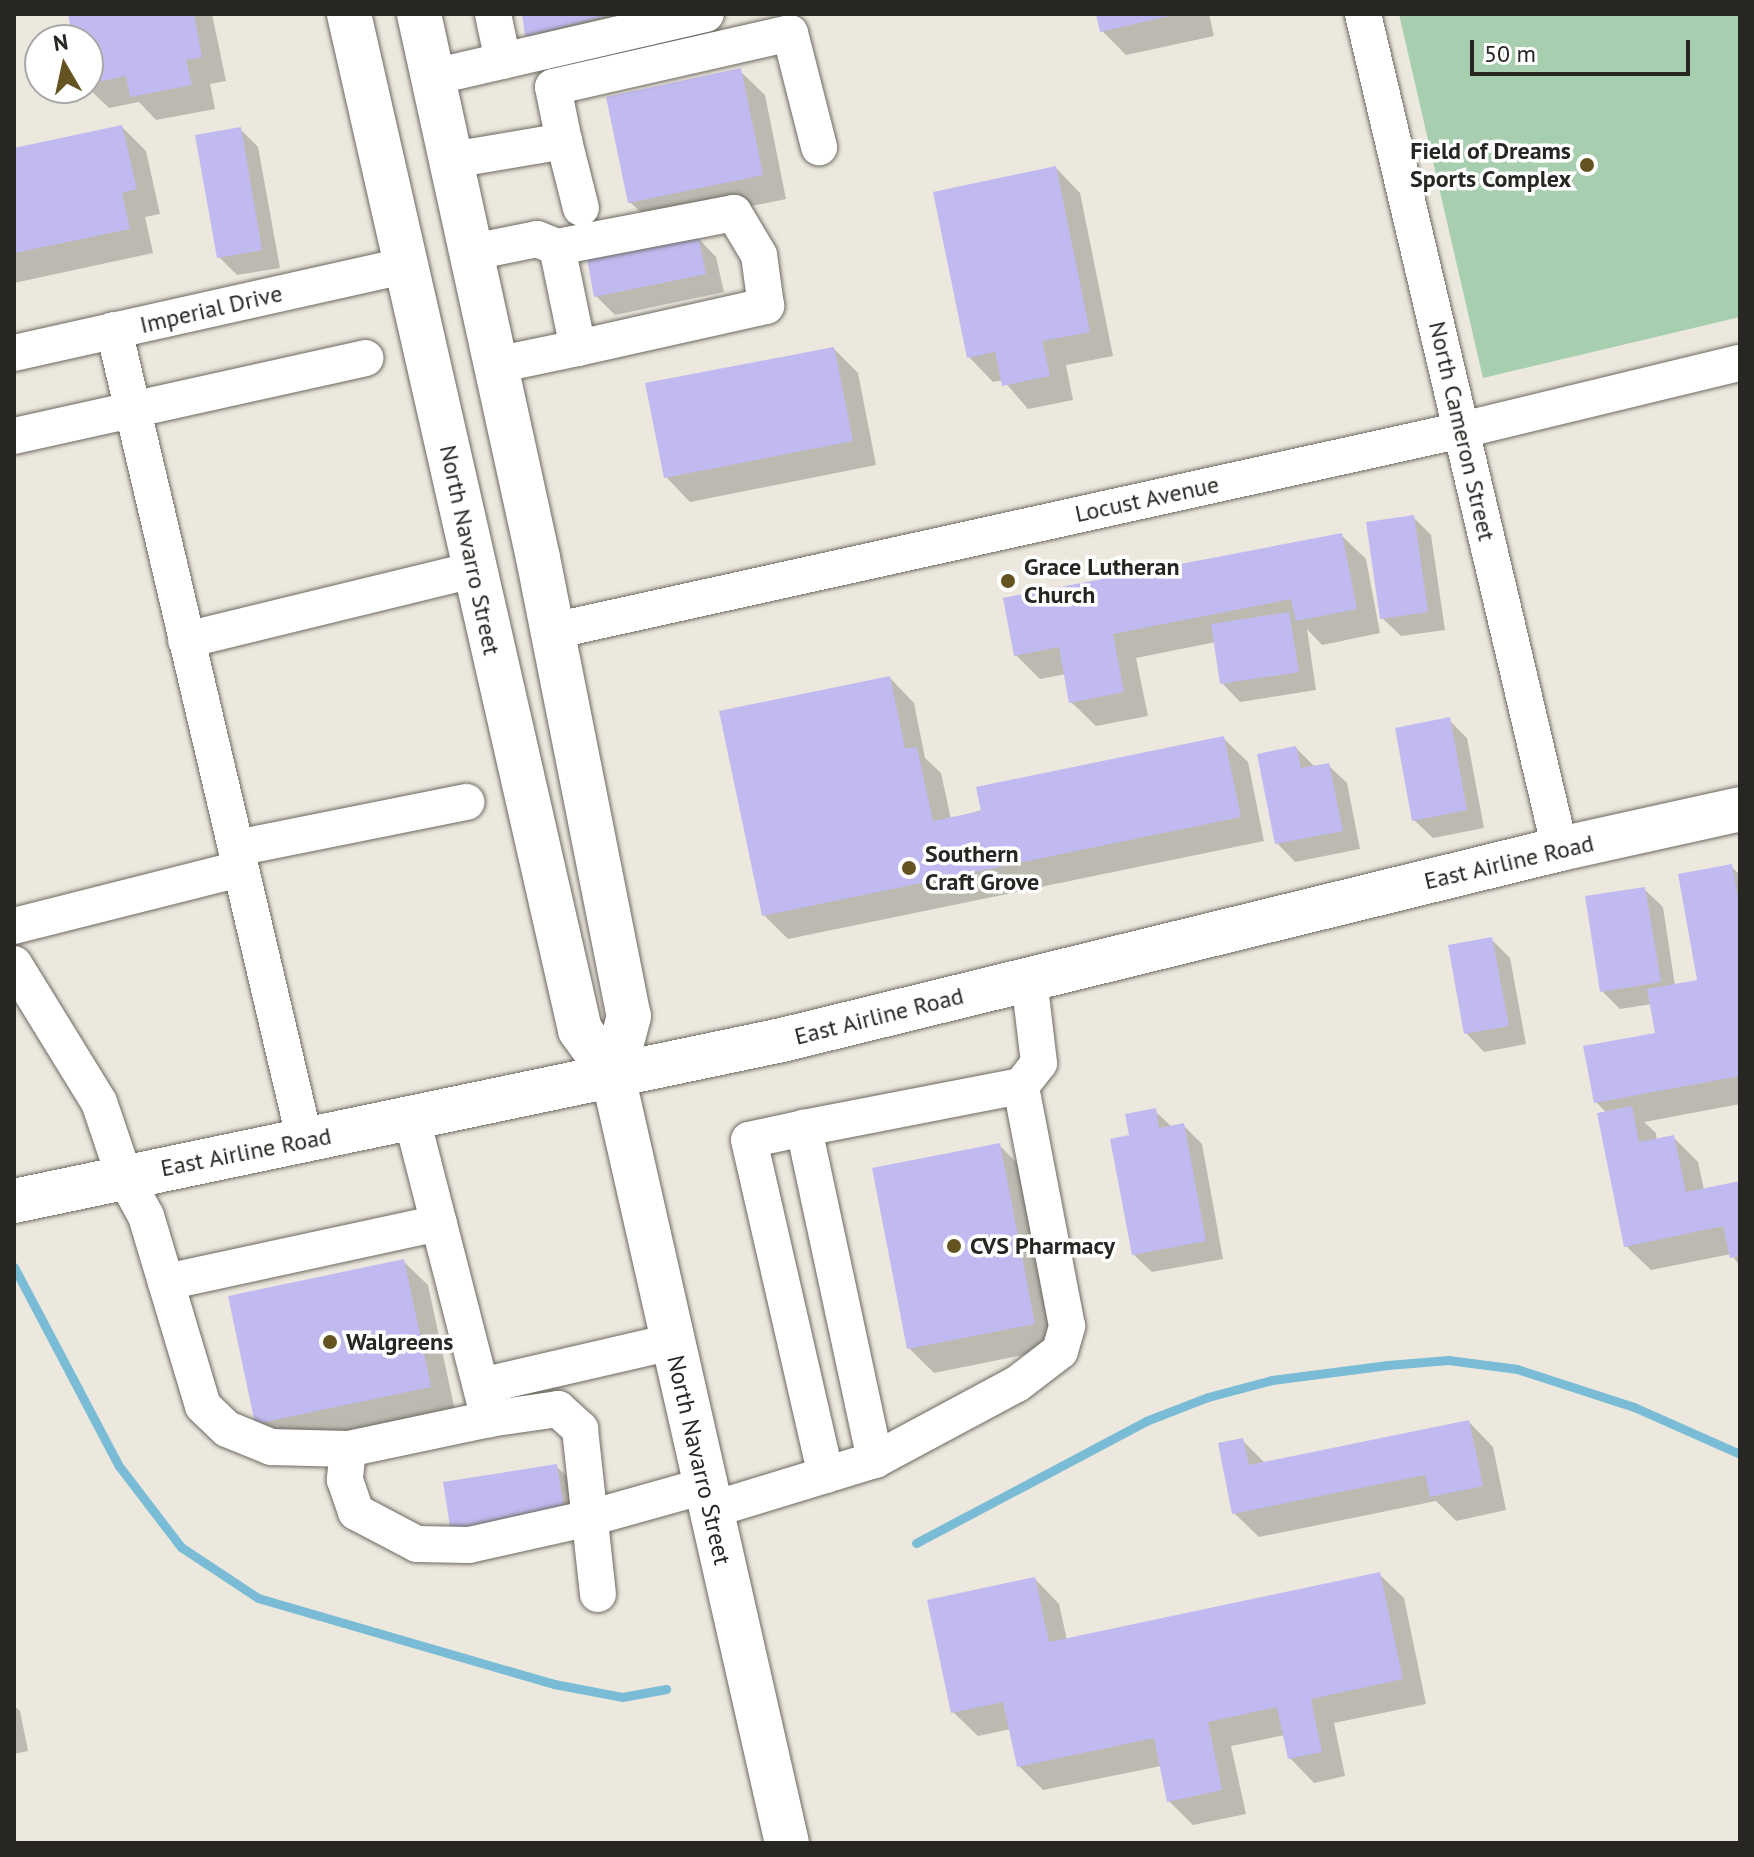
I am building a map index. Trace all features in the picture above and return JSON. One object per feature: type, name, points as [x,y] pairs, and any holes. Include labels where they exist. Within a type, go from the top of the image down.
[{"type":"main road","name":"North Navarro Street","points":[[349,14],[580,1030],[613,1076],[787,1843]]},
{"type":"main road","name":"North Navarro Street","points":[[419,14],[553,631],[629,1016],[613,1076]]},
{"type":"main road","name":"East Airline Road","points":[[14,1201],[613,1076],[1029,979],[1560,849],[1740,809]]},
{"type":"street","points":[[493,14],[503,61]]},
{"type":"street","name":"North Cameron Street","points":[[1363,14],[1560,849]]},
{"type":"street","points":[[433,77],[699,15]]},
{"type":"street","points":[[581,208],[553,87],[790,33],[819,147]]},
{"type":"street","points":[[452,160],[564,141]]},
{"type":"street","points":[[473,252],[537,239],[557,247],[734,213],[759,255],[766,306],[496,365]]},
{"type":"street","points":[[557,247],[578,348]]},
{"type":"street","name":"Imperial Drive","points":[[14,353],[407,265]]},
{"type":"street","points":[[114,330],[305,1141]]},
{"type":"street","points":[[14,436],[365,358]]},
{"type":"street","name":"Locust Avenue","points":[[553,631],[1462,430],[1740,363]]},
{"type":"street","points":[[186,640],[474,570]]},
{"type":"street","points":[[14,926],[238,859],[466,802]]},
{"type":"street","points":[[14,964],[99,1102],[124,1176],[146,1216],[203,1406],[227,1429],[271,1447],[348,1449],[672,1342]]},
{"type":"street","points":[[826,1475],[749,1140],[1021,1086],[1039,1063],[1029,979]]},
{"type":"street","points":[[348,1449],[345,1480],[356,1512],[417,1544],[469,1545],[590,1518],[826,1475],[875,1460],[1017,1384],[1060,1351],[1067,1326],[1021,1086]]},
{"type":"street","points":[[412,1119],[485,1403]]},
{"type":"street","points":[[804,1128],[875,1460]]},
{"type":"street","points":[[166,1282],[439,1223]]},
{"type":"street","points":[[485,1403],[558,1409],[580,1429],[598,1594]]},
{"type":"green space","name":"Field of Dreams Sports Complex","points":[[1399,14],[1740,14],[1740,317],[1483,378]]},
{"type":"building","points":[[68,14],[194,14],[202,57],[186,60],[192,85],[130,97],[126,76],[104,81],[104,24],[70,24]]},
{"type":"building","points":[[522,14],[611,14],[611,15],[525,36]]},
{"type":"building","points":[[1096,14],[1174,14],[1174,15],[1100,32]]},
{"type":"building","points":[[741,68],[763,175],[628,203],[606,97]]},
{"type":"building","points":[[122,125],[137,189],[122,193],[130,229],[14,253],[14,148]]},
{"type":"building","points":[[241,127],[262,250],[217,258],[195,135]]},
{"type":"building","points":[[1056,166],[1090,332],[1042,341],[1050,376],[1002,386],[995,352],[967,358],[933,192]]},
{"type":"building","points":[[698,236],[706,274],[594,297],[587,259]]},
{"type":"building","points":[[834,347],[853,441],[664,478],[645,383]]},
{"type":"building","points":[[1414,515],[1428,612],[1380,619],[1366,522]]},
{"type":"building","points":[[1342,533],[1357,609],[1296,621],[1291,599],[1113,634],[1124,692],[1069,703],[1059,647],[1014,656],[1003,598]]},
{"type":"building","points":[[1289,612],[1299,672],[1220,684],[1211,624]]},
{"type":"building","points":[[890,676],[905,749],[917,747],[933,821],[981,811],[976,787],[1224,736],[1241,817],[762,916],[719,711]]},
{"type":"building","points":[[1450,717],[1467,810],[1412,821],[1395,728]]},
{"type":"building","points":[[1296,746],[1301,768],[1329,763],[1343,831],[1275,844],[1257,754]]},
{"type":"building","points":[[1732,864],[1740,909],[1740,1076],[1594,1103],[1583,1046],[1655,1033],[1647,989],[1697,980],[1678,874]]},
{"type":"building","points":[[1645,887],[1661,982],[1600,992],[1585,896]]},
{"type":"building","points":[[1492,937],[1509,1026],[1464,1034],[1448,945]]},
{"type":"building","points":[[1632,1106],[1639,1142],[1674,1135],[1686,1192],[1740,1181],[1740,1256],[1730,1258],[1723,1226],[1624,1247],[1597,1113]]},
{"type":"building","points":[[1156,1108],[1159,1128],[1184,1123],[1206,1241],[1132,1255],[1110,1139],[1129,1135],[1125,1114]]},
{"type":"building","name":"CVS Pharmacy","points":[[1000,1143],[1035,1324],[907,1349],[872,1168]]},
{"type":"building","name":"Walgreens","points":[[404,1259],[431,1387],[255,1424],[228,1296]]},
{"type":"building","points":[[1469,1420],[1483,1486],[1430,1497],[1425,1475],[1232,1514],[1218,1443],[1243,1438],[1249,1465]]},
{"type":"building","points":[[557,1464],[565,1515],[451,1533],[443,1482]]},
{"type":"building","points":[[1380,1572],[1403,1679],[1311,1699],[1322,1752],[1288,1759],[1277,1707],[1208,1722],[1222,1790],[1167,1802],[1154,1738],[1017,1767],[1003,1702],[951,1713],[927,1600],[1035,1577],[1049,1642]]},
{"type":"waterway","points":[[14,1267],[119,1466],[181,1547],[258,1598],[554,1684],[622,1697],[666,1689]]},
{"type":"waterway","points":[[916,1543],[1146,1421],[1208,1397],[1272,1380],[1388,1365],[1448,1360],[1517,1369],[1634,1407],[1740,1454]]},
{"type":"place","name":"Field of Dreams Sports Complex","points":[[1587,165]]},
{"type":"place","name":"Grace Lutheran Church","points":[[1008,581]]},
{"type":"place","name":"Southern Craft Grove","points":[[909,868]]},
{"type":"place","name":"CVS Pharmacy","points":[[954,1246]]},
{"type":"place","name":"Walgreens","points":[[330,1342]]}]
